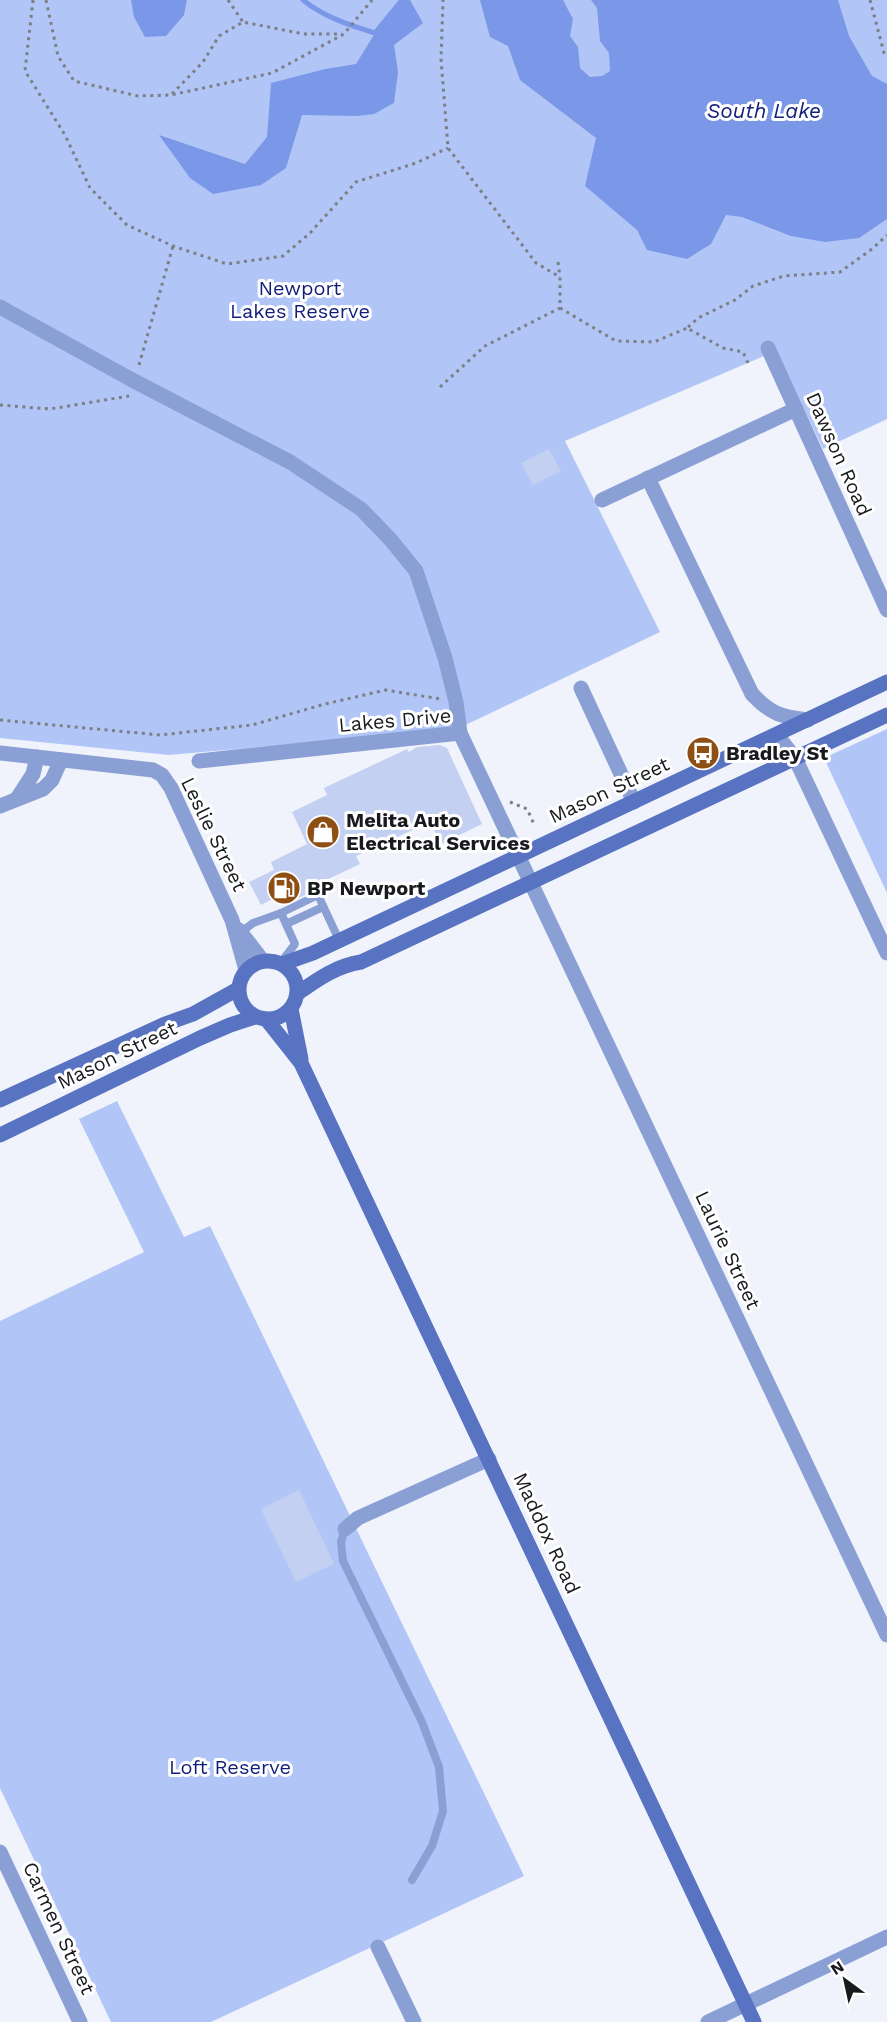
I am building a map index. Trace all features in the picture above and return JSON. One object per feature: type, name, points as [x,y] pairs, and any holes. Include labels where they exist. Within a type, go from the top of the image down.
[{"type":"street","points":[[0,307],[315,478],[361,509],[416,571],[445,657],[456,702],[460,732]]},
{"type":"street","name":"Dawson Road","points":[[768,348],[887,610]]},
{"type":"street","points":[[602,500],[796,408]]},
{"type":"street","points":[[648,477],[752,694],[765,708],[782,717],[808,720]]},
{"type":"street","name":"Mason Street","points":[[281,964],[339,940],[887,682]]},
{"type":"street","points":[[581,688],[634,802]]},
{"type":"street","points":[[297,993],[325,974],[345,965],[361,962],[887,715]]},
{"type":"street","name":"Lakes Drive","points":[[199,761],[460,732],[532,883]]},
{"type":"street","points":[[777,735],[795,758],[887,953]]},
{"type":"street","points":[[0,753],[61,760],[52,780],[43,789],[0,806]]},
{"type":"street","points":[[18,797],[33,774],[37,757]]},
{"type":"street","name":"Leslie Street","points":[[61,760],[153,770],[162,775],[171,788],[236,929],[246,970]]},
{"type":"street","name":"Laurie Street","points":[[532,883],[887,1635]]},
{"type":"street","name":"Leslie Street","points":[[236,929],[263,961]]},
{"type":"street","points":[[263,961],[281,964],[294,976],[297,993],[291,1009],[276,1018],[261,1018],[242,1005],[238,989],[241,979],[246,970],[254,964],[263,961]]},
{"type":"street","name":"Mason Street","points":[[0,1100],[165,1024],[193,1014],[238,989]]},
{"type":"street","name":"Maddox Road","points":[[291,1009],[302,1063],[754,2022]]},
{"type":"street","name":"Mason Street","points":[[0,1135],[200,1038],[230,1025],[261,1018]]},
{"type":"street","name":"Maddox Road","points":[[261,1018],[302,1063]]},
{"type":"street","points":[[345,1528],[358,1518],[489,1459]]},
{"type":"street","name":"Carmen Street","points":[[0,1852],[80,2022]]},
{"type":"street","points":[[708,2022],[887,1937]]},
{"type":"street","points":[[378,1947],[414,2022]]},
{"type":"lane","points":[[236,929],[281,913],[318,895],[339,940]]},
{"type":"lane","points":[[286,924],[323,907]]},
{"type":"lane","points":[[281,913],[295,944],[281,964]]},
{"type":"lane","points":[[345,1528],[341,1542],[343,1561],[422,1722],[439,1767],[443,1811],[432,1846],[412,1880]]},
{"type":"path","points":[[33,0],[25,71],[65,135],[90,188],[127,225],[173,246],[227,264],[283,256],[310,233],[356,182],[416,164],[448,148]]},
{"type":"path","points":[[46,0],[58,56],[74,81],[138,96],[171,95],[272,73],[344,34],[372,0]]},
{"type":"path","points":[[228,0],[243,22]]},
{"type":"path","points":[[443,0],[441,59],[448,148],[536,263],[560,277]]},
{"type":"path","points":[[870,0],[887,56]]},
{"type":"path","points":[[171,95],[203,62],[219,36],[243,22],[304,34],[344,34]]},
{"type":"path","points":[[560,308],[616,341],[654,342],[687,328],[698,318],[735,300],[753,286],[784,276],[840,272],[887,235]]},
{"type":"path","points":[[134,381],[173,246]]},
{"type":"path","points":[[558,262],[560,308]]},
{"type":"path","points":[[440,387],[485,346],[560,308]]},
{"type":"path","points":[[687,328],[723,348],[743,352],[748,363]]},
{"type":"path","points":[[0,405],[50,409],[154,391]]},
{"type":"path","points":[[0,720],[160,735],[252,725],[325,704],[386,690],[456,702]]},
{"type":"green space","name":"Newport Lakes Reserve","points":[[0,0],[887,0],[887,419],[823,449],[776,351],[565,441],[660,632],[457,729],[169,755],[0,738]]},
{"type":"green space","points":[[887,729],[887,893],[824,758]]},
{"type":"green space","name":"Loft Reserve","points":[[117,1101],[184,1237],[210,1226],[524,1876],[211,2022],[111,2022],[0,1788],[0,1321],[144,1252],[79,1119]]},
{"type":"water","points":[[131,0],[187,0],[184,15],[166,36],[145,37],[134,17]]},
{"type":"water","points":[[404,0],[410,0],[423,23],[394,45],[398,72],[394,103],[374,114],[302,115],[286,168],[261,185],[213,194],[190,178],[159,135],[245,164],[267,137],[271,83],[325,69],[356,64],[375,33]]},
{"type":"water","name":"South Lake","points":[[480,0],[563,0],[573,19],[570,36],[578,47],[580,68],[590,77],[602,76],[610,71],[609,53],[600,41],[597,8],[591,0],[838,0],[849,36],[872,76],[887,84],[887,219],[859,238],[825,242],[791,236],[742,217],[726,215],[711,244],[687,259],[647,250],[637,230],[585,186],[596,138],[520,80],[508,46],[490,37]]},
{"type":"building","points":[[549,449],[561,471],[533,485],[521,463]]},
{"type":"building","points":[[440,745],[447,748],[482,824],[441,844],[430,822],[356,856],[360,864],[305,890],[307,894],[289,902],[285,892],[261,905],[249,882],[274,870],[271,862],[307,844],[292,812],[327,795],[324,788],[407,749],[409,752],[417,747]]},
{"type":"building","points":[[299,1490],[334,1564],[296,1582],[261,1509]]},
{"type":"waterway","points":[[303,0],[328,16],[375,33],[402,0]]},
{"type":"place","name":"Bradley St","points":[[703,753]]},
{"type":"place","name":"Melita Auto Electrical Services","points":[[323,832]]},
{"type":"place","name":"BP Newport","points":[[284,888]]}]
